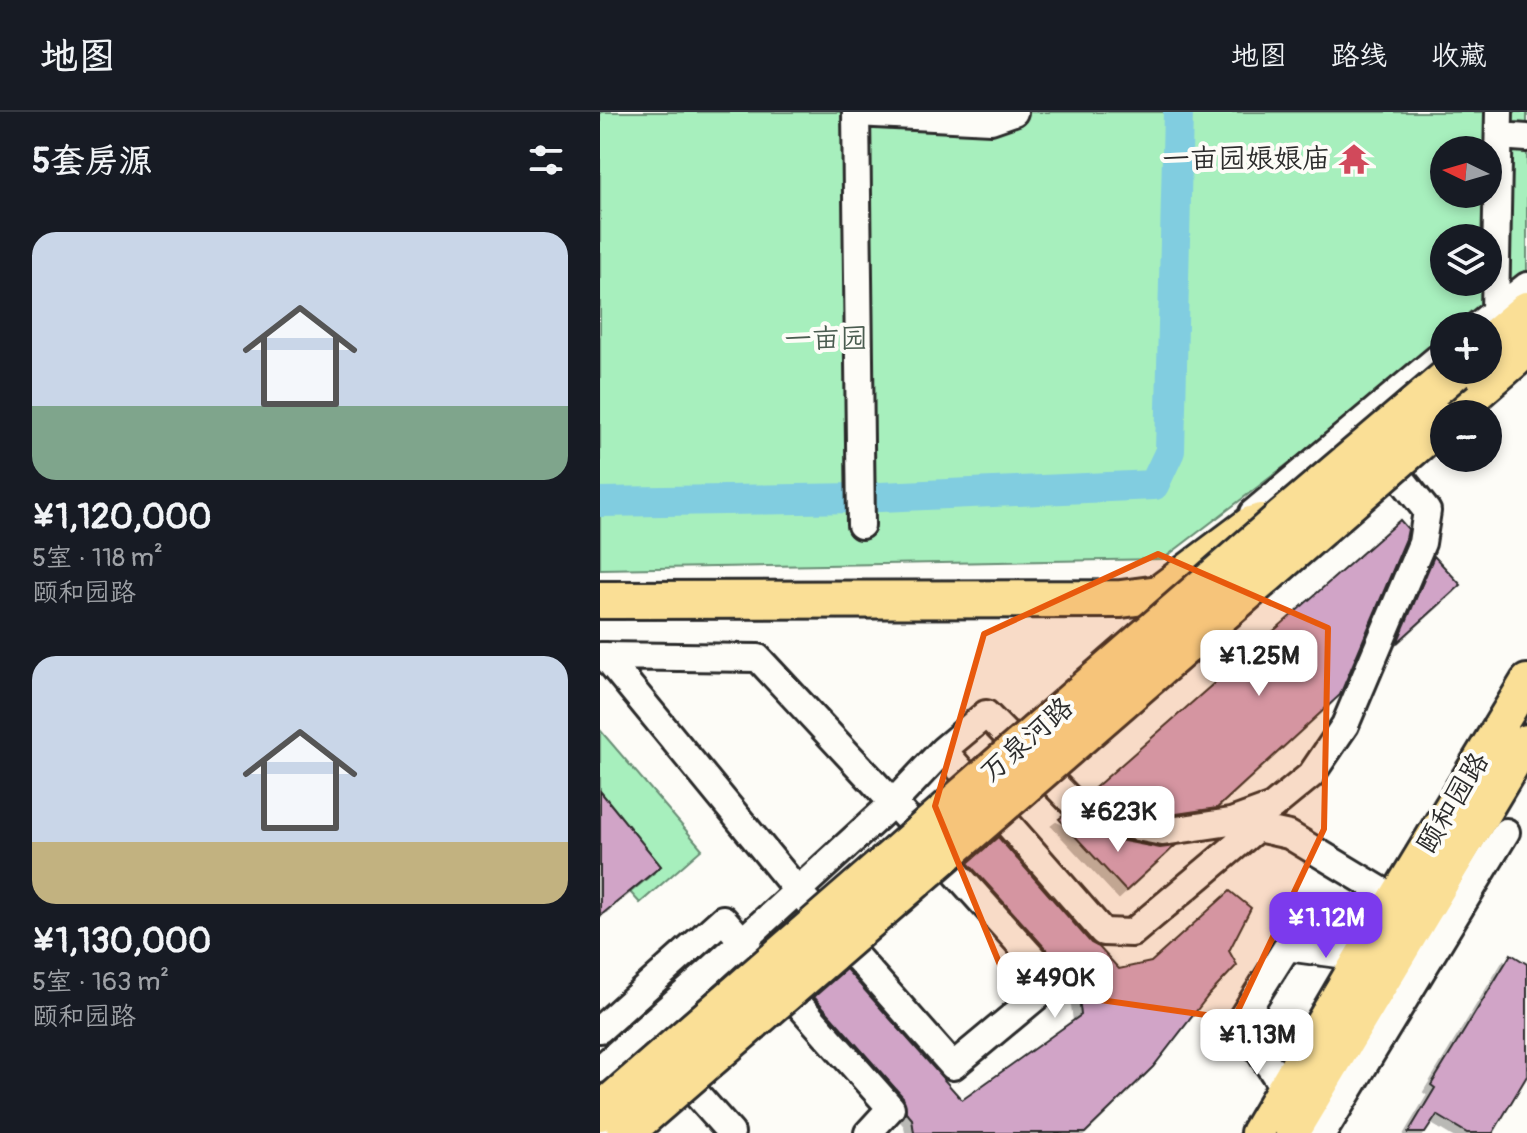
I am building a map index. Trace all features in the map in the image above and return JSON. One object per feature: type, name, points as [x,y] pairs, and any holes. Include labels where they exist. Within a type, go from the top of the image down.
[{"type":"highway","points":[[1467,400],[1527,348]]},
{"type":"highway","name":"万泉河路","points":[[600,1112],[1267,516],[1438,384]]},
{"type":"highway","name":"万泉河路","points":[[625,1133],[1430,433]]},
{"type":"highway","points":[[600,600],[1121,599],[1159,594],[1267,516]]},
{"type":"main road","name":"颐和园路","points":[[1257,1133],[1527,681]]},
{"type":"main road","name":"颐和园路","points":[[1292,1133],[1502,832],[1527,741]]},
{"type":"street","points":[[861,525],[856,112],[991,120],[1014,112]]},
{"type":"street","points":[[1497,312],[1499,124],[1527,138]]},
{"type":"street","points":[[1502,316],[1527,286]]},
{"type":"street","points":[[1267,516],[1351,431],[1430,365]]},
{"type":"street","points":[[600,1069],[893,803],[943,750],[986,714],[1075,805],[1117,823],[1163,832],[1230,822],[1272,807],[1311,775],[1345,725],[1422,543],[1427,511],[1404,482],[1351,431]]},
{"type":"street","points":[[603,656],[758,658],[1054,982],[953,1066],[797,890],[603,656]]},
{"type":"street","points":[[943,750],[1103,932],[1132,933],[1258,827]]},
{"type":"street","points":[[1230,822],[1289,835],[1395,899]]},
{"type":"street","name":"颐和园路","points":[[1323,1133],[1502,832]]},
{"type":"street","points":[[600,1029],[723,919],[891,1108],[868,1133]]},
{"type":"street","points":[[1283,1087],[1240,1021],[1287,947],[1361,957]]},
{"type":"street","points":[[621,1011],[731,1133]]},
{"type":"highlighted area","points":[[1158,554],[1328,628],[1324,829],[1234,1019],[1009,987],[935,806],[984,634]]},
{"type":"green space","name":"一亩园","points":[[600,112],[1527,112],[1527,282],[1487,312],[1430,312],[1430,356],[1163,559],[600,569]]},
{"type":"green space","points":[[600,730],[702,849],[640,903],[630,892],[661,866],[600,791]]},
{"type":"building","points":[[1400,520],[1408,529],[1406,539],[1340,695],[1217,808],[1163,816],[1122,808],[1089,793]]},
{"type":"building","points":[[1434,556],[1461,585],[1397,643]]},
{"type":"building","points":[[600,791],[661,866],[600,916]]},
{"type":"building","points":[[1063,816],[1114,839],[1160,848],[1175,846],[1126,891],[1059,819]]},
{"type":"building","points":[[998,837],[1091,943],[1099,947],[1119,969],[1151,962],[1230,891],[1251,908],[1229,951],[1237,965],[1208,996],[1153,1067],[1085,1133],[914,1133],[903,1097],[814,997],[846,969],[962,1100],[1081,1015],[1079,998],[1069,986],[1066,971],[968,863]]},
{"type":"building","points":[[1511,954],[1527,964],[1527,1076],[1493,1133],[1467,1133],[1437,1115],[1425,1133],[1408,1133],[1435,1088],[1431,1085]]},
{"type":"waterway","points":[[600,502],[858,498],[1154,485],[1170,451],[1178,112]]},
{"type":"place","name":"一亩园娘娘庙","points":[[1354,159]]}]
